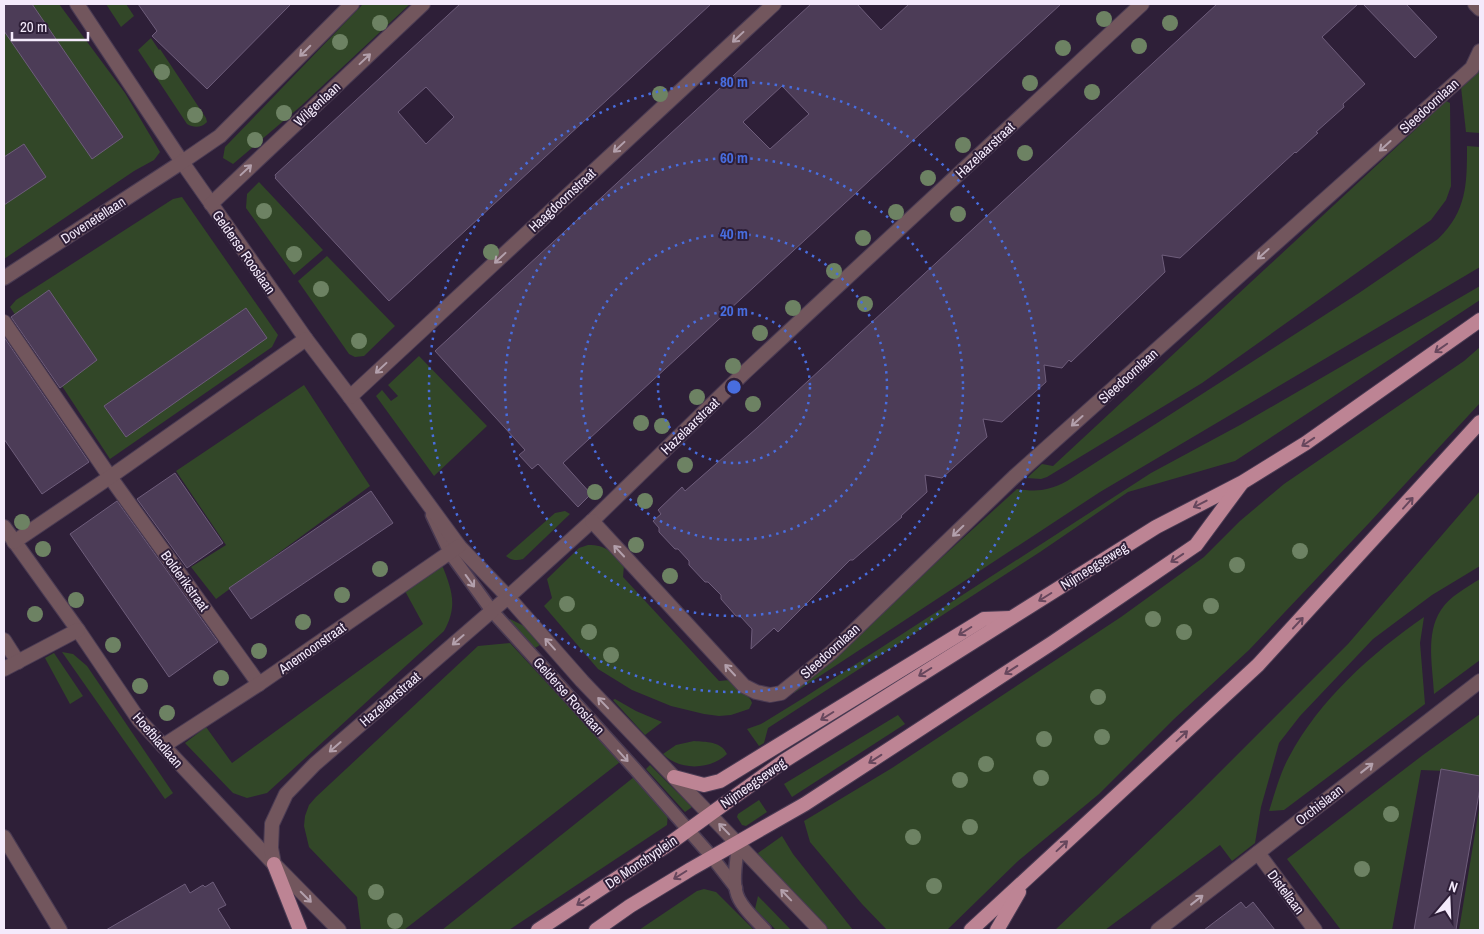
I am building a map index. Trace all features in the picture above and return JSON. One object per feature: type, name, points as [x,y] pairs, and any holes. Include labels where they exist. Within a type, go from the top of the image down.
[{"type":"main road","name":"Nijmeegseweg","points":[[710,814],[784,762],[1156,527],[1243,482],[1306,444],[1480,320]]},
{"type":"main road","points":[[971,930],[1258,665],[1480,422]]},
{"type":"main road","points":[[596,930],[630,906],[691,868],[806,804],[1052,643],[1196,545],[1243,482]]},
{"type":"main road","points":[[674,777],[704,785],[720,781],[984,619],[1011,618]]},
{"type":"main road","name":"De Monchyplein","points":[[538,930],[666,846],[710,814]]},
{"type":"main road","points":[[274,864],[300,930]]},
{"type":"main road","points":[[997,930],[1026,880]]},
{"type":"street","name":"Gelderse Rooslaan","points":[[77,4],[211,204],[306,339],[421,493],[455,550],[508,597],[582,681],[710,814]]},
{"type":"street","points":[[182,162],[220,136],[352,4]]},
{"type":"street","name":"Wilgenlaan","points":[[211,204],[423,4]]},
{"type":"street","name":"Haagdoornstraat","points":[[350,397],[774,4]]},
{"type":"street","name":"Hazelaarstraat","points":[[274,864],[271,848],[272,824],[286,794],[315,764],[508,597],[592,521],[745,372],[1142,4]]},
{"type":"street","points":[[1475,4],[1480,9]]},
{"type":"street","name":"Sleedoornlaan","points":[[592,521],[744,686],[756,692],[770,695],[781,693],[832,652],[1014,477],[1472,68],[1480,51]]},
{"type":"street","name":"Dovenetellaan","points":[[4,278],[182,162]]},
{"type":"street","name":"Bolderikstraat","points":[[4,322],[110,477],[259,684]]},
{"type":"street","points":[[14,542],[306,339]]},
{"type":"street","name":"Hoefbladlaan","points":[[4,528],[78,630],[139,720],[274,864],[339,930]]},
{"type":"street","name":"Anemoonstraat","points":[[163,746],[259,684],[455,550]]},
{"type":"street","points":[[4,670],[78,630]]},
{"type":"street","points":[[4,640],[18,662]]},
{"type":"street","name":"Orchislaan","points":[[1158,930],[1480,681]]},
{"type":"street","points":[[710,814],[820,930]]},
{"type":"street","points":[[4,837],[60,930]]},
{"type":"street","name":"Distellaan","points":[[1258,854],[1315,930]]},
{"type":"lane","name":"Gelderse Rooslaan","points":[[455,550],[492,611],[712,857],[736,888]]},
{"type":"lane","points":[[738,843],[736,888],[739,899],[765,930]]},
{"type":"green space","points":[[4,4],[59,4],[125,93],[160,152],[154,160],[134,171],[4,259]]},
{"type":"green space","points":[[106,4],[126,4],[134,16],[121,27]]},
{"type":"green space","points":[[363,4],[410,4],[301,106],[233,164],[223,158],[225,147]]},
{"type":"green space","points":[[151,38],[206,118],[207,122],[205,124],[197,127],[187,124],[138,50]]},
{"type":"green space","points":[[1480,61],[1480,133],[1466,132],[1461,87]]},
{"type":"green space","points":[[1446,101],[1450,103],[1451,186],[1446,200],[1431,220],[1202,383],[1047,477],[1041,479],[1027,478],[1042,464],[1053,466]]},
{"type":"green space","points":[[1467,146],[1480,147],[1480,267],[1100,492],[794,693],[1017,489],[1042,490],[1067,481],[1359,293],[1438,239],[1448,229],[1460,207],[1467,173]]},
{"type":"green space","points":[[259,182],[323,250],[294,275],[246,208],[247,194]]},
{"type":"green space","points":[[182,197],[278,335],[272,347],[110,459],[10,307],[16,300],[173,199]]},
{"type":"green space","points":[[327,256],[395,326],[364,356],[355,357],[349,354],[298,281]]},
{"type":"green space","points":[[1480,286],[1480,300],[1235,461],[1128,492],[1040,552],[768,728],[764,743],[759,746],[747,729],[761,724],[805,697],[1151,473],[1240,425]]},
{"type":"green space","points":[[1480,347],[1480,403],[1249,650],[1174,719],[1099,794],[1018,861],[947,930],[887,930],[862,904],[810,842],[804,821],[892,768],[1121,617],[1204,557],[1240,521],[1284,484],[1464,361]]},
{"type":"green space","points":[[419,356],[487,426],[434,476],[376,396],[382,390],[391,401],[398,396],[388,385]]},
{"type":"green space","points":[[304,385],[370,486],[216,599],[191,567],[226,545],[176,471]]},
{"type":"green space","points":[[1480,491],[1480,566],[1432,595],[1373,639],[1300,716],[1279,743],[1261,807],[1255,843],[1232,861],[1220,845],[1105,930],[1055,930],[1193,799],[1348,644]]},
{"type":"green space","points":[[565,511],[570,514],[523,559],[514,560],[506,556],[555,513]]},
{"type":"green space","points":[[588,545],[600,546],[616,556],[624,565],[623,577],[719,681],[730,680],[746,694],[752,703],[749,709],[731,715],[719,716],[671,706],[632,690],[598,669],[544,606],[552,598],[547,579],[579,548]]},
{"type":"green space","points":[[442,565],[452,598],[451,614],[444,631],[267,793],[247,798],[233,793],[185,743],[206,727],[232,763],[423,624],[405,591]]},
{"type":"green space","points":[[1480,579],[1480,660],[1434,694],[1431,640],[1436,619],[1444,605]]},
{"type":"green space","points":[[1424,617],[1420,643],[1425,704],[1284,810],[1269,811],[1286,763],[1302,736],[1331,697],[1366,662]]},
{"type":"green space","points":[[510,619],[524,626],[540,645],[535,648]]},
{"type":"green space","points":[[510,643],[620,762],[404,930],[361,930],[357,897],[309,847],[304,826],[309,805],[478,646]]},
{"type":"green space","points":[[62,652],[73,654],[87,666],[173,793],[165,799]]},
{"type":"green space","points":[[54,653],[83,696],[70,704],[45,658]]},
{"type":"green space","points":[[615,699],[636,711],[662,722],[645,735],[613,700]]},
{"type":"green space","points":[[1480,714],[1480,778],[1446,771],[1421,770],[1392,930],[1341,930],[1287,859]]},
{"type":"green space","points":[[898,715],[905,724],[792,797],[784,784]]},
{"type":"green space","points":[[694,741],[717,744],[727,754],[704,766],[686,766],[670,760],[663,754],[676,745]]},
{"type":"green space","points":[[650,765],[692,807],[685,812],[646,769]]},
{"type":"green space","points":[[634,777],[668,813],[667,825],[509,930],[442,930]]},
{"type":"green space","points":[[759,800],[767,812],[746,826],[742,825],[737,817],[738,814]]},
{"type":"green space","points":[[1480,803],[1480,930],[1459,930]]},
{"type":"green space","points":[[782,836],[793,854],[853,930],[829,930],[759,859],[758,853]]},
{"type":"green space","points":[[704,889],[716,892],[754,930],[639,930],[697,891]]},
{"type":"green space","points":[[758,896],[791,930],[776,930],[755,909]]},
{"type":"building","points":[[4,4],[32,4],[123,137],[92,159],[4,31]]},
{"type":"building","points":[[138,4],[291,4],[207,89],[152,36],[157,31]]},
{"type":"building","points":[[460,4],[711,4],[389,301],[275,178],[275,175]],"holes":[[[426,87],[454,117],[426,144],[398,112]]]},
{"type":"building","points":[[811,4],[857,4],[881,30],[909,4],[1061,4],[563,463],[591,494],[578,507],[538,464],[532,469],[519,455],[525,450],[435,351]],"holes":[[[782,86],[809,114],[770,149],[743,122]]]},
{"type":"building","points":[[1217,4],[1358,4],[1322,37],[1365,84],[1343,104],[1344,107],[1316,132],[1318,133],[1180,258],[1162,255],[1165,272],[1071,362],[1069,360],[1062,368],[1044,365],[1046,382],[1002,422],[983,419],[987,437],[942,478],[925,475],[927,492],[902,517],[853,560],[850,560],[778,632],[774,628],[751,649],[752,629],[740,616],[736,616],[721,599],[721,595],[708,582],[705,582],[689,565],[689,561],[678,549],[675,549],[659,532],[659,528],[653,521],[661,514],[658,510],[682,487],[685,491],[757,428]]},
{"type":"building","points":[[1363,4],[1406,4],[1437,37],[1415,58]]},
{"type":"building","points":[[24,144],[46,177],[4,205],[4,157]]},
{"type":"building","points":[[49,290],[97,360],[60,388],[11,317]]},
{"type":"building","points":[[246,308],[267,338],[126,437],[104,406]]},
{"type":"building","points":[[4,337],[89,462],[42,494],[4,439]]},
{"type":"building","points":[[175,473],[223,543],[187,568],[137,499]]},
{"type":"building","points":[[371,491],[393,523],[251,619],[229,588]]},
{"type":"building","points":[[117,501],[218,642],[169,677],[70,534]]},
{"type":"building","points":[[1441,769],[1480,776],[1480,788],[1456,930],[1414,930]]},
{"type":"building","points":[[213,882],[226,905],[218,909],[231,930],[106,930],[185,884],[190,893],[203,885],[205,887]]},
{"type":"building","points":[[1241,902],[1246,908],[1253,902],[1275,930],[1204,930]]}]
